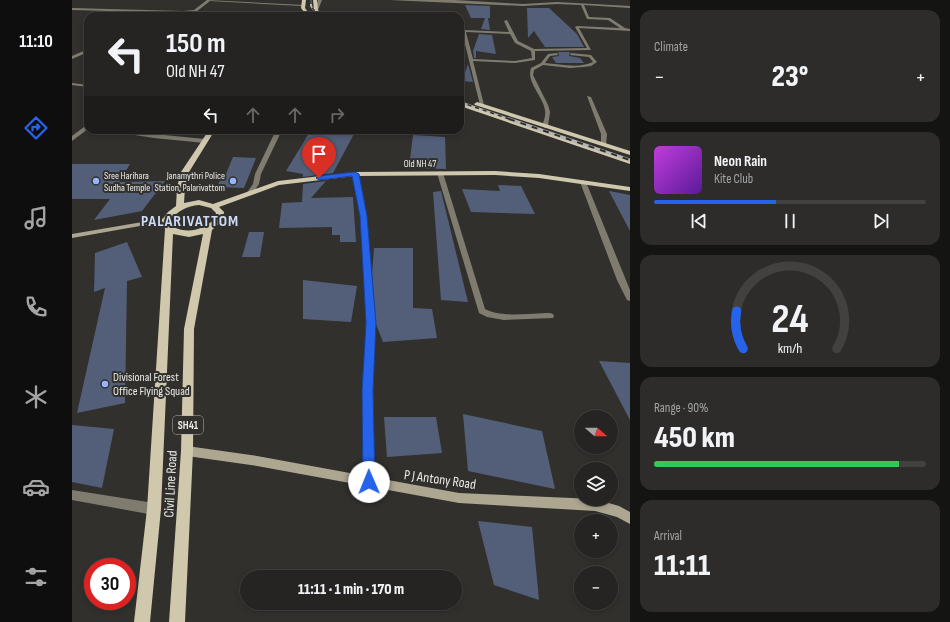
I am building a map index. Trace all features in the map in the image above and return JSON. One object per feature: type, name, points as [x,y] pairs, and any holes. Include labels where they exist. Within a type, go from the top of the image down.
[{"type":"main road","points":[[464,99],[630,153]]},
{"type":"main road","points":[[464,105],[537,132],[630,162]]},
{"type":"main road","points":[[180,207],[181,187],[185,172],[209,134]]},
{"type":"main road","name":"Old NH 47","points":[[214,206],[278,183],[355,174],[495,173],[583,182],[630,189]]},
{"type":"main road","points":[[192,203],[204,203],[214,206],[220,212],[219,220],[208,230],[194,234],[179,234],[168,225],[171,213],[180,207],[192,203]]},
{"type":"main road","name":"Civil Line Road","points":[[142,622],[154,509],[168,225]]},
{"type":"main road","name":"Civil Line Road","points":[[178,622],[187,451],[189,328],[208,230]]},
{"type":"street","points":[[72,9],[189,12],[195,11],[209,0],[302,6]]},
{"type":"street","points":[[315,5],[320,0]]},
{"type":"street","points":[[391,0],[454,1],[523,5],[556,2],[630,7]]},
{"type":"street","points":[[454,1],[458,12]]},
{"type":"street","points":[[582,4],[588,18],[609,19],[624,30]]},
{"type":"street","points":[[506,21],[516,42],[533,50],[590,48],[577,27],[630,30]]},
{"type":"street","points":[[464,31],[511,33]]},
{"type":"street","points":[[464,39],[472,60],[482,105]]},
{"type":"street","points":[[472,60],[515,62],[534,59],[533,50]]},
{"type":"street","points":[[72,58],[84,52]]},
{"type":"street","points":[[542,64],[580,66],[590,65],[595,62],[590,56],[559,54],[549,55],[542,64],[532,69],[531,75],[548,112],[545,126]]},
{"type":"street","points":[[72,85],[84,86]]},
{"type":"street","points":[[588,97],[604,134],[604,145]]},
{"type":"street","points":[[72,139],[84,129]]},
{"type":"street","points":[[148,134],[205,141]]},
{"type":"street","points":[[249,194],[256,184],[258,174],[277,134]]},
{"type":"street","points":[[440,173],[482,311],[486,315],[495,316],[550,316]]},
{"type":"street","points":[[355,174],[363,216],[371,323],[368,391],[369,482]]},
{"type":"street","points":[[583,182],[621,280],[630,298]]},
{"type":"street","points":[[72,236],[168,225]]},
{"type":"street","name":"P J Antony Road","points":[[187,451],[257,461],[459,498],[595,505],[619,512],[630,518]]},
{"type":"street","points":[[72,495],[154,509]]},
{"type":"building","points":[[465,5],[490,6],[490,18],[488,18],[490,30],[481,29],[485,18],[471,18]]},
{"type":"building","points":[[527,8],[549,8],[577,34],[584,47],[545,47],[534,31],[528,38]]},
{"type":"building","points":[[479,34],[492,35],[496,54],[476,51],[476,58],[474,58],[473,51]]},
{"type":"building","points":[[558,52],[570,52],[569,56],[580,58],[584,63],[556,63],[552,57],[559,56]]},
{"type":"building","points":[[468,64],[473,82],[464,81],[464,75]]},
{"type":"building","points":[[309,134],[354,134],[333,173],[303,177],[303,174],[286,171]]},
{"type":"building","points":[[413,135],[445,137],[446,169],[409,168]]},
{"type":"building","points":[[233,157],[256,158],[244,188],[217,187],[223,174],[226,174]]},
{"type":"building","points":[[72,164],[130,164],[119,182],[165,181],[142,211],[94,220],[110,199],[72,199]]},
{"type":"building","points":[[326,181],[311,198],[353,197],[356,242],[340,242],[340,235],[332,235],[332,227],[279,228],[282,203],[302,202],[303,184]]},
{"type":"building","points":[[498,185],[521,186],[535,214],[471,212],[462,189],[500,191]]},
{"type":"building","points":[[441,191],[468,302],[441,300],[433,192]]},
{"type":"building","points":[[609,191],[630,195],[630,231]]},
{"type":"building","points":[[249,232],[264,232],[260,257],[242,257]]},
{"type":"building","points":[[127,242],[142,277],[127,281],[125,403],[77,413],[105,288],[94,292],[95,253]]},
{"type":"building","points":[[374,248],[413,248],[413,308],[432,309],[437,338],[383,342],[376,324],[372,274]]},
{"type":"building","points":[[303,280],[357,286],[351,322],[303,319]]},
{"type":"building","points":[[599,361],[630,363],[630,420]]},
{"type":"building","points":[[463,414],[542,431],[555,489],[468,471]]},
{"type":"building","points":[[384,417],[436,417],[442,453],[387,457]]},
{"type":"building","points":[[72,425],[114,429],[102,488],[72,482]]},
{"type":"building","points":[[478,521],[532,527],[539,600],[494,585]]},
{"type":"railway","points":[[311,0],[311,6],[315,12]]},
{"type":"railway","points":[[464,103],[512,120]]},
{"type":"railway","points":[[509,119],[630,160]]},
{"type":"place","name":"Sree Harihara Sudha Temple","points":[[96,181]]},
{"type":"place","name":"Janamythri Police Station, Palarivattom","points":[[233,181]]},
{"type":"place","name":"Divisional Forest Office Flying Squad","points":[[105,384]]},
{"type":"district","name":"PALARIVATTOM","points":[[190,220]]},
{"type":"route","points":[[319,178],[355,174],[363,216],[371,323],[368,391],[369,482]]}]
